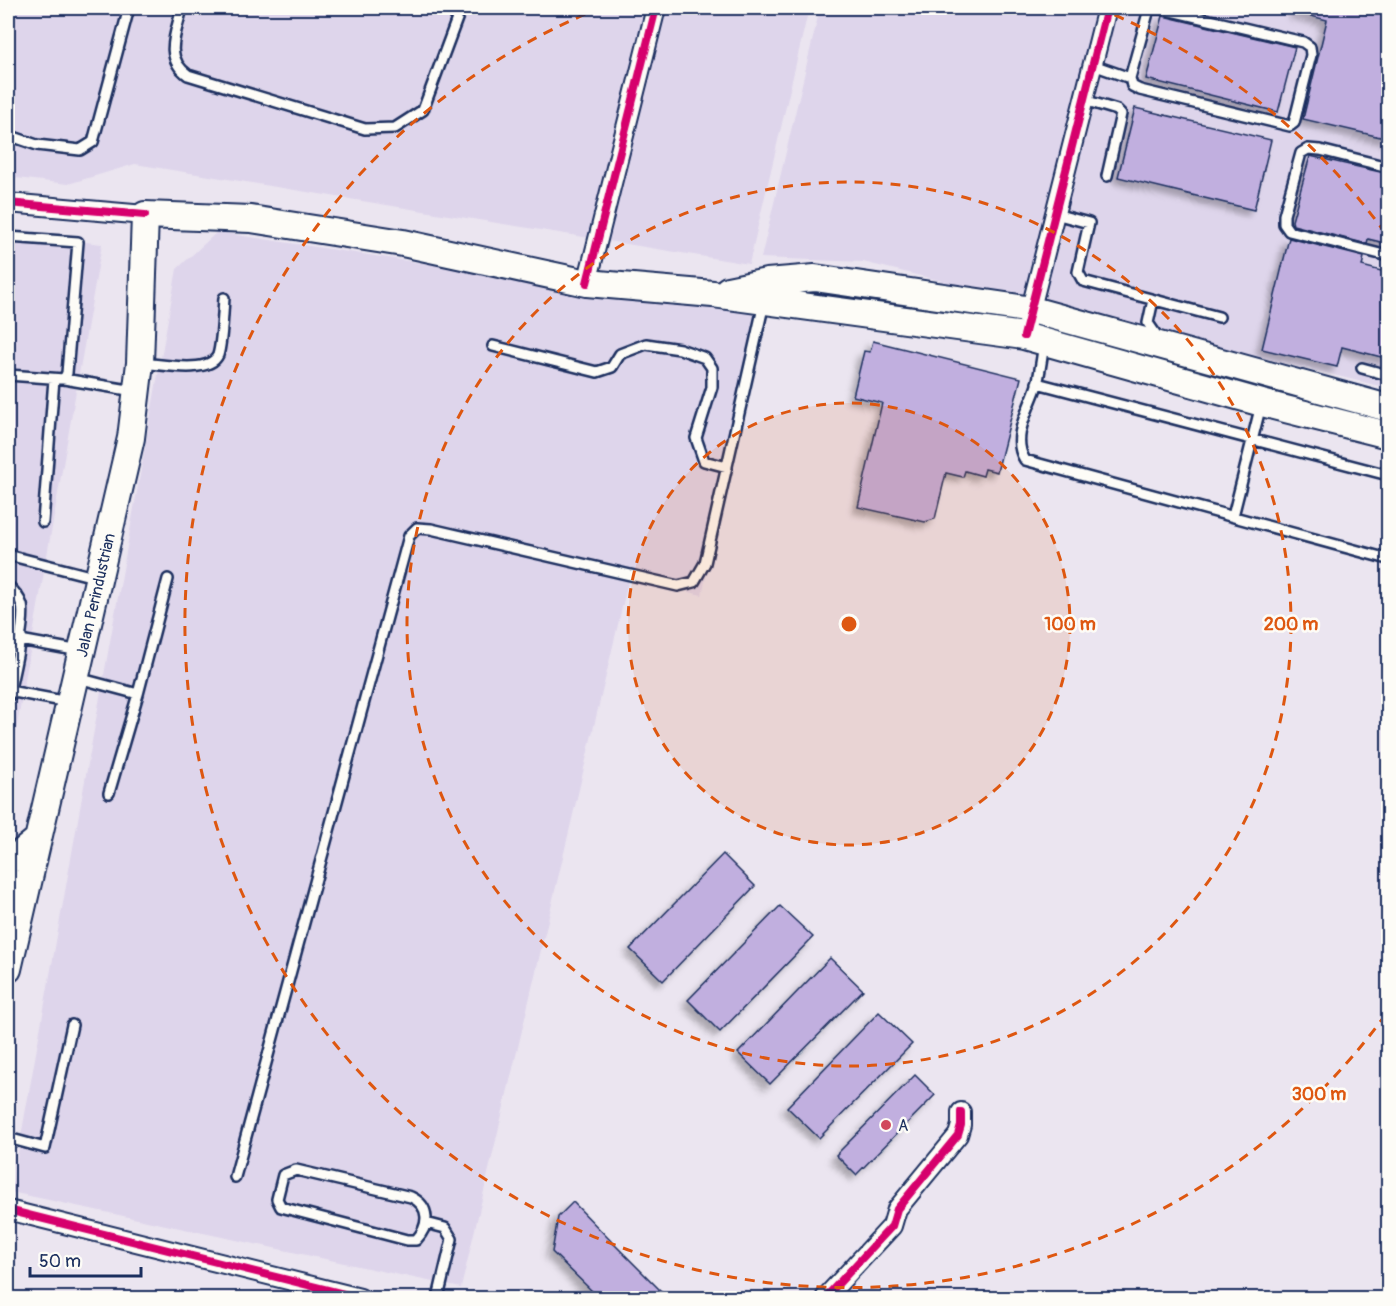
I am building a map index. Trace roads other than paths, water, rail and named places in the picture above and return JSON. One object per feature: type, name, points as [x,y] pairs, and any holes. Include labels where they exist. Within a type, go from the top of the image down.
[{"type":"main road","points":[[145,215],[251,219],[403,243],[587,283],[713,294],[766,292],[1034,340],[1262,403],[1389,435]]},
{"type":"main road","name":"Jalan Perindustrian","points":[[8,969],[18,881],[37,840],[131,438],[140,363],[145,215]]},
{"type":"main road","points":[[766,292],[815,278],[1032,310],[1389,408]]},
{"type":"main road","points":[[8,861],[37,840]]},
{"type":"street","points":[[587,283],[656,8]]},
{"type":"street","points":[[1034,340],[1032,310],[1107,8]]},
{"type":"street","points":[[8,203],[145,215]]},
{"type":"street","points":[[825,1299],[892,1226],[897,1209],[957,1136],[961,1125],[961,1112]]},
{"type":"street","points":[[8,1210],[360,1299]]},
{"type":"lane","points":[[8,135],[37,144],[80,150],[93,142],[129,8]]},
{"type":"lane","points":[[182,8],[172,51],[177,67],[188,75],[365,129],[395,128],[423,110],[461,8]]},
{"type":"lane","points":[[1152,8],[1303,42],[1310,47],[1311,55],[1294,123],[1290,126],[1140,90],[1132,86],[1130,78],[1148,13],[1152,8]]},
{"type":"lane","points":[[1093,64],[1130,78]]},
{"type":"lane","points":[[1084,100],[1117,110],[1121,114],[1107,176]]},
{"type":"lane","points":[[1389,167],[1308,149],[1301,153],[1284,215],[1284,224],[1288,231],[1389,256]]},
{"type":"lane","points":[[1056,214],[1089,223],[1078,272],[1083,281],[1219,317]]},
{"type":"lane","points":[[8,237],[78,242],[67,373],[64,379]]},
{"type":"lane","points":[[235,1177],[409,536],[417,528],[431,529],[678,586],[694,582],[705,563],[766,292]]},
{"type":"lane","points":[[140,363],[199,368],[212,363],[218,354],[224,298]]},
{"type":"lane","points":[[1154,300],[1148,323],[1153,332],[1169,347]]},
{"type":"lane","points":[[1034,340],[1037,383],[1020,434],[1019,450],[1025,460],[1389,559]]},
{"type":"lane","points":[[493,346],[597,372],[612,367],[620,354],[646,344],[680,349],[705,358],[712,368],[712,387],[696,438],[704,461],[727,467]]},
{"type":"lane","points":[[1362,368],[1389,375]]},
{"type":"lane","points":[[8,375],[64,379],[136,392]]},
{"type":"lane","points":[[43,522],[54,379]]},
{"type":"lane","points":[[1037,383],[1389,476]]},
{"type":"lane","points":[[1233,516],[1262,403]]},
{"type":"lane","points":[[8,555],[98,578]]},
{"type":"lane","points":[[109,793],[168,579]]},
{"type":"lane","points":[[8,586],[14,591],[22,606],[20,640],[8,694],[73,690],[138,694]]},
{"type":"lane","points":[[20,640],[82,651]]},
{"type":"lane","points":[[8,1138],[45,1148],[72,1026]]},
{"type":"lane","points":[[296,1170],[411,1197],[425,1207],[426,1223],[422,1234],[416,1240],[407,1240],[281,1207],[277,1199],[283,1174],[296,1170]]},
{"type":"lane","points":[[426,1223],[445,1228],[452,1239],[438,1299]]},
{"type":"place","name":"A","points":[[886,1125]]}]
